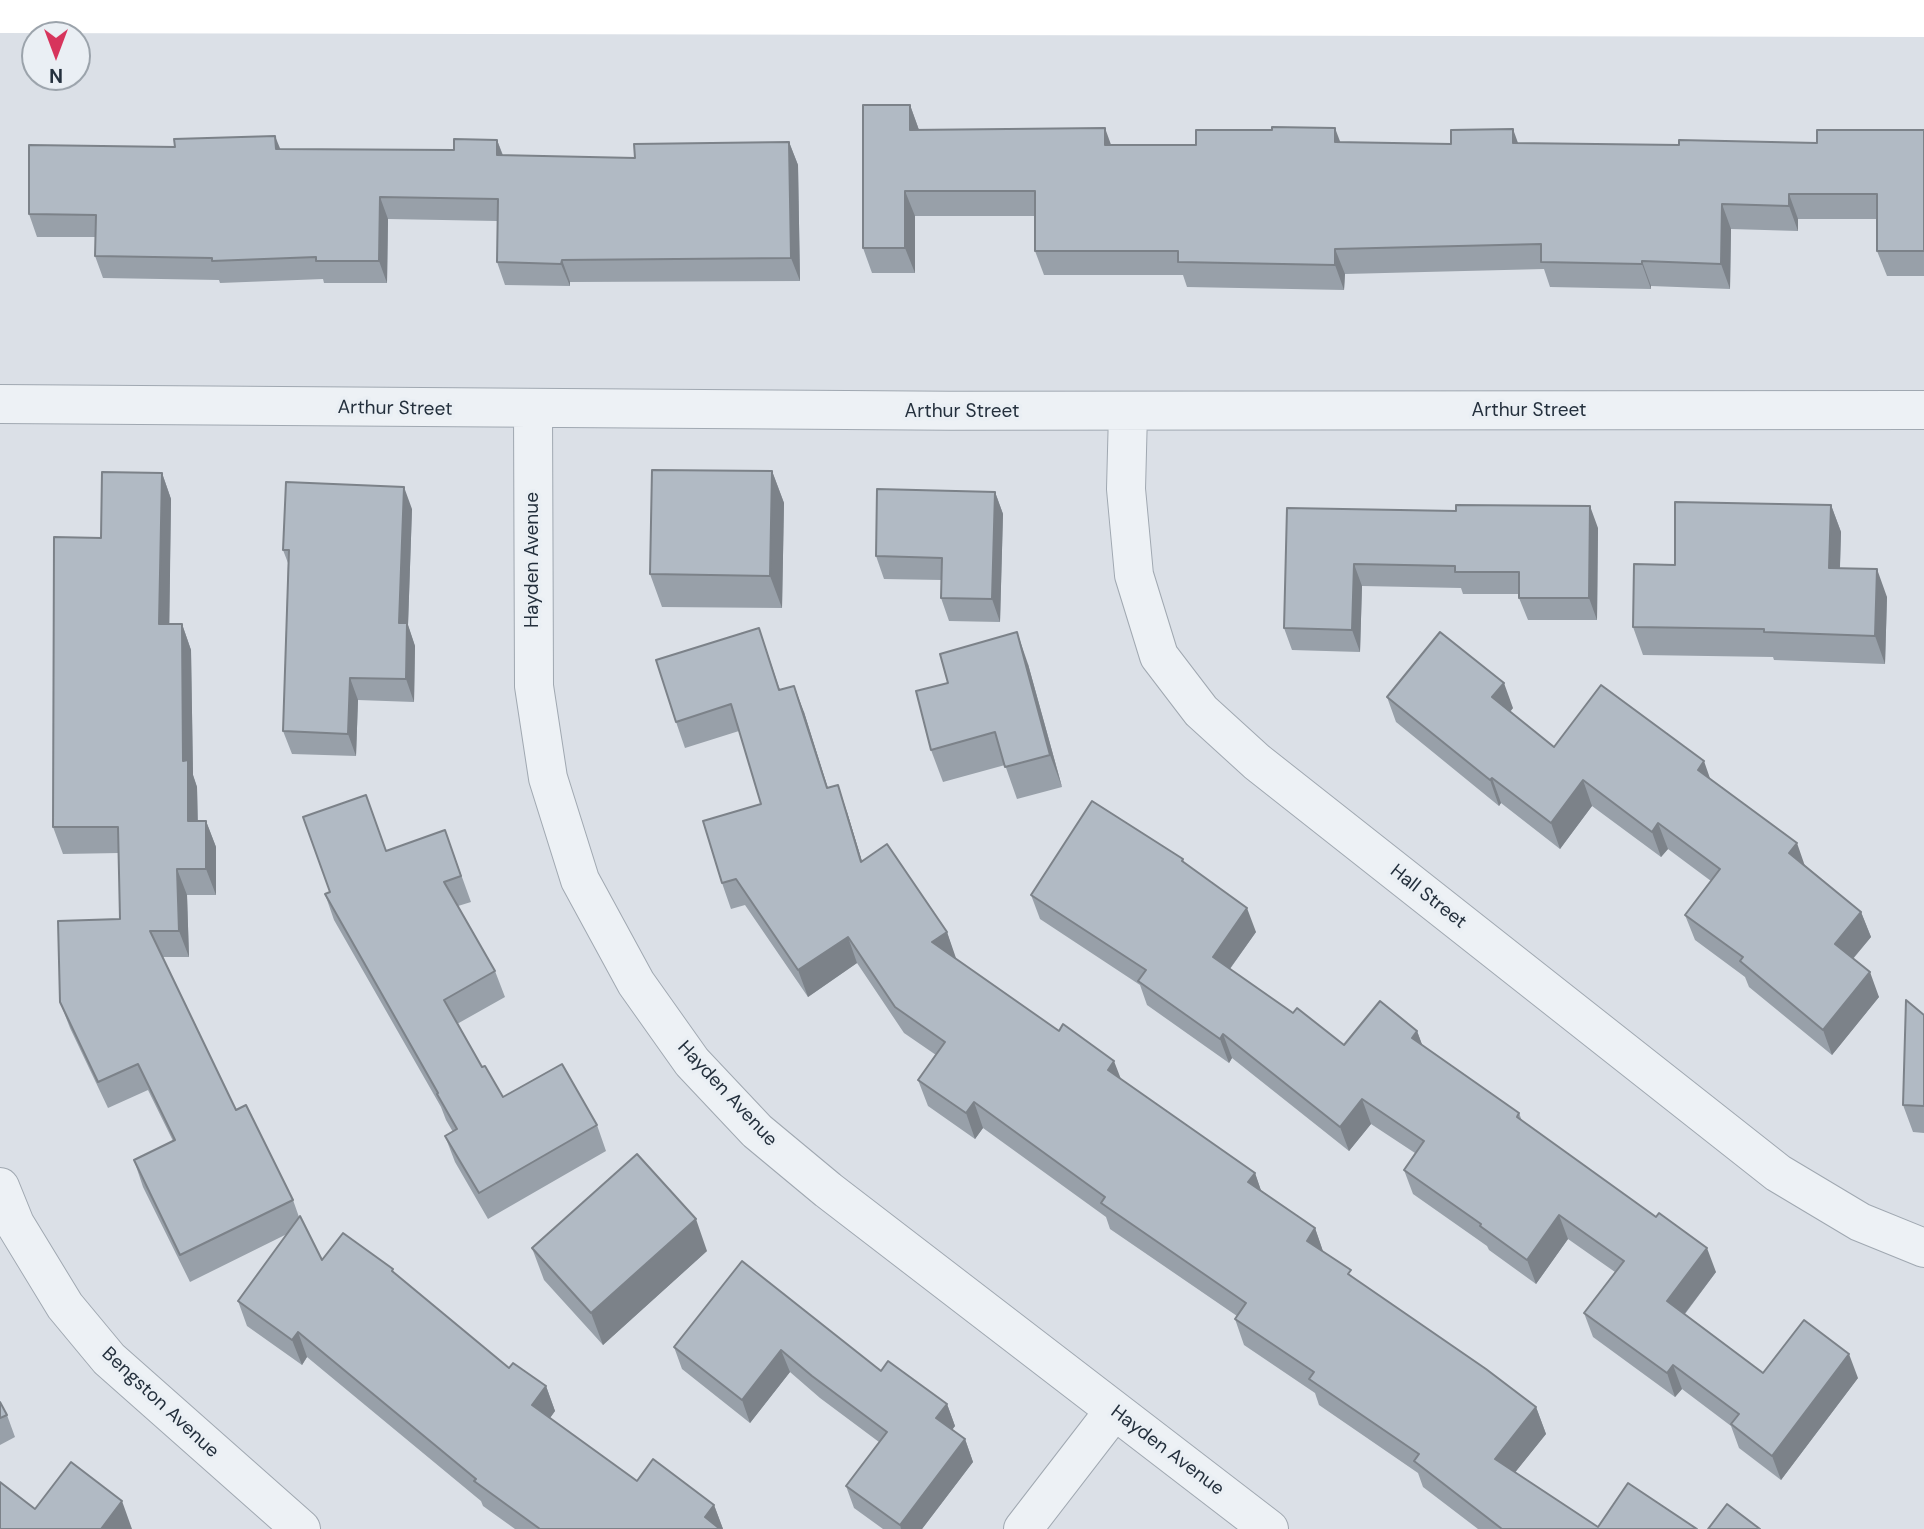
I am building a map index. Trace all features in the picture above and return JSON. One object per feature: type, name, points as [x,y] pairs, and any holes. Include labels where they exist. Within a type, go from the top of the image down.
[{"type":"main road","points":[[0,14],[1021,7],[1924,18]]},
{"type":"street","name":"Arthur Street","points":[[0,404],[1128,413],[1924,410]]},
{"type":"street","name":"Hayden Avenue","points":[[533,410],[534,686],[548,778],[580,880],[636,983],[692,1062],[757,1131],[828,1190],[1269,1529]]},
{"type":"street","name":"Hall Street","points":[[1128,413],[1126,489],[1135,575],[1159,656],[1201,711],[1258,762],[1778,1173],[1860,1222],[1924,1248]]},
{"type":"street","name":"Bengston Avenue","points":[[0,1187],[15,1224],[65,1306],[109,1359],[288,1525]]},
{"type":"street","points":[[1023,1529],[1114,1411]]},
{"type":"building","points":[[863,105],[910,105],[910,130],[1105,128],[1105,145],[1196,145],[1196,130],[1272,130],[1272,127],[1335,128],[1335,142],[1451,144],[1451,130],[1513,129],[1513,143],[1679,145],[1679,140],[1817,143],[1817,130],[1924,130],[1924,251],[1877,251],[1877,194],[1789,194],[1789,206],[1722,204],[1721,264],[1642,261],[1642,264],[1541,262],[1541,244],[1335,249],[1335,265],[1178,262],[1178,251],[1035,251],[1035,191],[905,191],[905,248],[863,248]]},
{"type":"building","points":[[275,136],[276,149],[454,150],[454,139],[497,140],[497,155],[635,158],[634,144],[789,142],[791,258],[562,260],[561,264],[497,262],[498,199],[380,197],[379,261],[316,261],[316,257],[212,261],[212,258],[95,256],[96,215],[29,214],[29,145],[175,147],[174,139]]},
{"type":"building","points":[[652,470],[772,471],[770,576],[650,574]]},
{"type":"building","points":[[102,472],[162,473],[159,624],[182,624],[183,761],[188,760],[188,821],[206,821],[206,869],[177,869],[179,931],[150,931],[236,1110],[246,1105],[293,1200],[180,1255],[134,1160],[175,1140],[138,1064],[98,1082],[60,1002],[58,921],[120,919],[118,827],[53,827],[54,537],[101,538]]},
{"type":"building","points":[[286,482],[404,487],[399,623],[407,623],[406,679],[350,678],[348,734],[283,731],[289,550],[283,550]]},
{"type":"building","points":[[877,489],[995,492],[992,599],[941,598],[942,558],[876,556]]},
{"type":"building","points":[[1675,502],[1831,505],[1829,568],[1877,569],[1875,636],[1764,632],[1764,629],[1633,627],[1634,564],[1675,565]]},
{"type":"building","points":[[1456,505],[1590,506],[1589,598],[1519,598],[1519,572],[1455,572],[1455,566],[1354,564],[1352,630],[1284,628],[1287,508],[1456,511]]},
{"type":"building","points":[[759,628],[779,690],[794,686],[827,788],[838,785],[861,862],[887,844],[947,932],[932,942],[1059,1031],[1063,1024],[1114,1061],[1108,1070],[1255,1173],[1248,1182],[1315,1228],[1307,1241],[1351,1270],[1348,1274],[1486,1369],[1536,1407],[1495,1459],[1598,1527],[1628,1483],[1697,1529],[1502,1529],[1414,1461],[1419,1454],[1309,1379],[1314,1372],[1235,1319],[1246,1303],[1101,1203],[1105,1197],[974,1102],[966,1113],[918,1080],[945,1042],[895,1007],[848,937],[798,970],[736,879],[722,883],[703,821],[761,804],[731,704],[676,722],[656,660]]},
{"type":"building","points":[[1017,632],[1050,755],[1005,767],[995,732],[931,750],[916,691],[948,683],[940,654]]},
{"type":"building","points":[[1440,632],[1504,683],[1492,697],[1554,747],[1601,685],[1704,761],[1698,770],[1797,843],[1789,853],[1861,912],[1835,944],[1870,972],[1823,1030],[1740,961],[1743,957],[1685,915],[1720,869],[1658,823],[1652,832],[1583,780],[1551,823],[1492,778],[1490,780],[1387,697]]},
{"type":"building","points":[[366,795],[386,851],[445,830],[461,876],[444,882],[495,971],[444,1000],[482,1067],[485,1066],[503,1097],[562,1064],[597,1125],[479,1193],[445,1136],[457,1129],[325,894],[330,892],[303,817]]},
{"type":"building","points":[[1092,801],[1183,859],[1182,861],[1247,908],[1213,957],[1293,1013],[1297,1008],[1344,1045],[1380,1001],[1417,1031],[1412,1038],[1519,1113],[1517,1117],[1656,1217],[1659,1213],[1707,1248],[1667,1301],[1763,1373],[1804,1320],[1849,1354],[1772,1456],[1731,1424],[1739,1414],[1673,1365],[1667,1373],[1584,1313],[1624,1261],[1559,1215],[1527,1260],[1404,1170],[1424,1141],[1362,1099],[1340,1127],[1223,1034],[1220,1039],[1138,981],[1146,970],[1031,895]]},
{"type":"building","points":[[1906,1000],[1924,1015],[1924,1106],[1903,1105]]},
{"type":"building","points":[[637,1154],[696,1219],[591,1313],[532,1248]]},
{"type":"building","points":[[300,1216],[322,1260],[343,1233],[393,1269],[392,1271],[509,1368],[513,1363],[546,1386],[532,1405],[637,1481],[653,1459],[714,1505],[705,1517],[720,1529],[540,1529],[474,1481],[476,1479],[298,1332],[292,1340],[238,1301]]},
{"type":"building","points":[[742,1261],[881,1371],[888,1361],[947,1404],[936,1418],[965,1439],[900,1525],[846,1486],[887,1432],[781,1350],[742,1400],[674,1347]]},
{"type":"building","points":[[0,1402],[7,1415],[0,1418]]},
{"type":"building","points":[[71,1462],[122,1501],[101,1529],[0,1529],[0,1482],[35,1509]]},
{"type":"building","points":[[1727,1504],[1760,1529],[1708,1529]]}]
